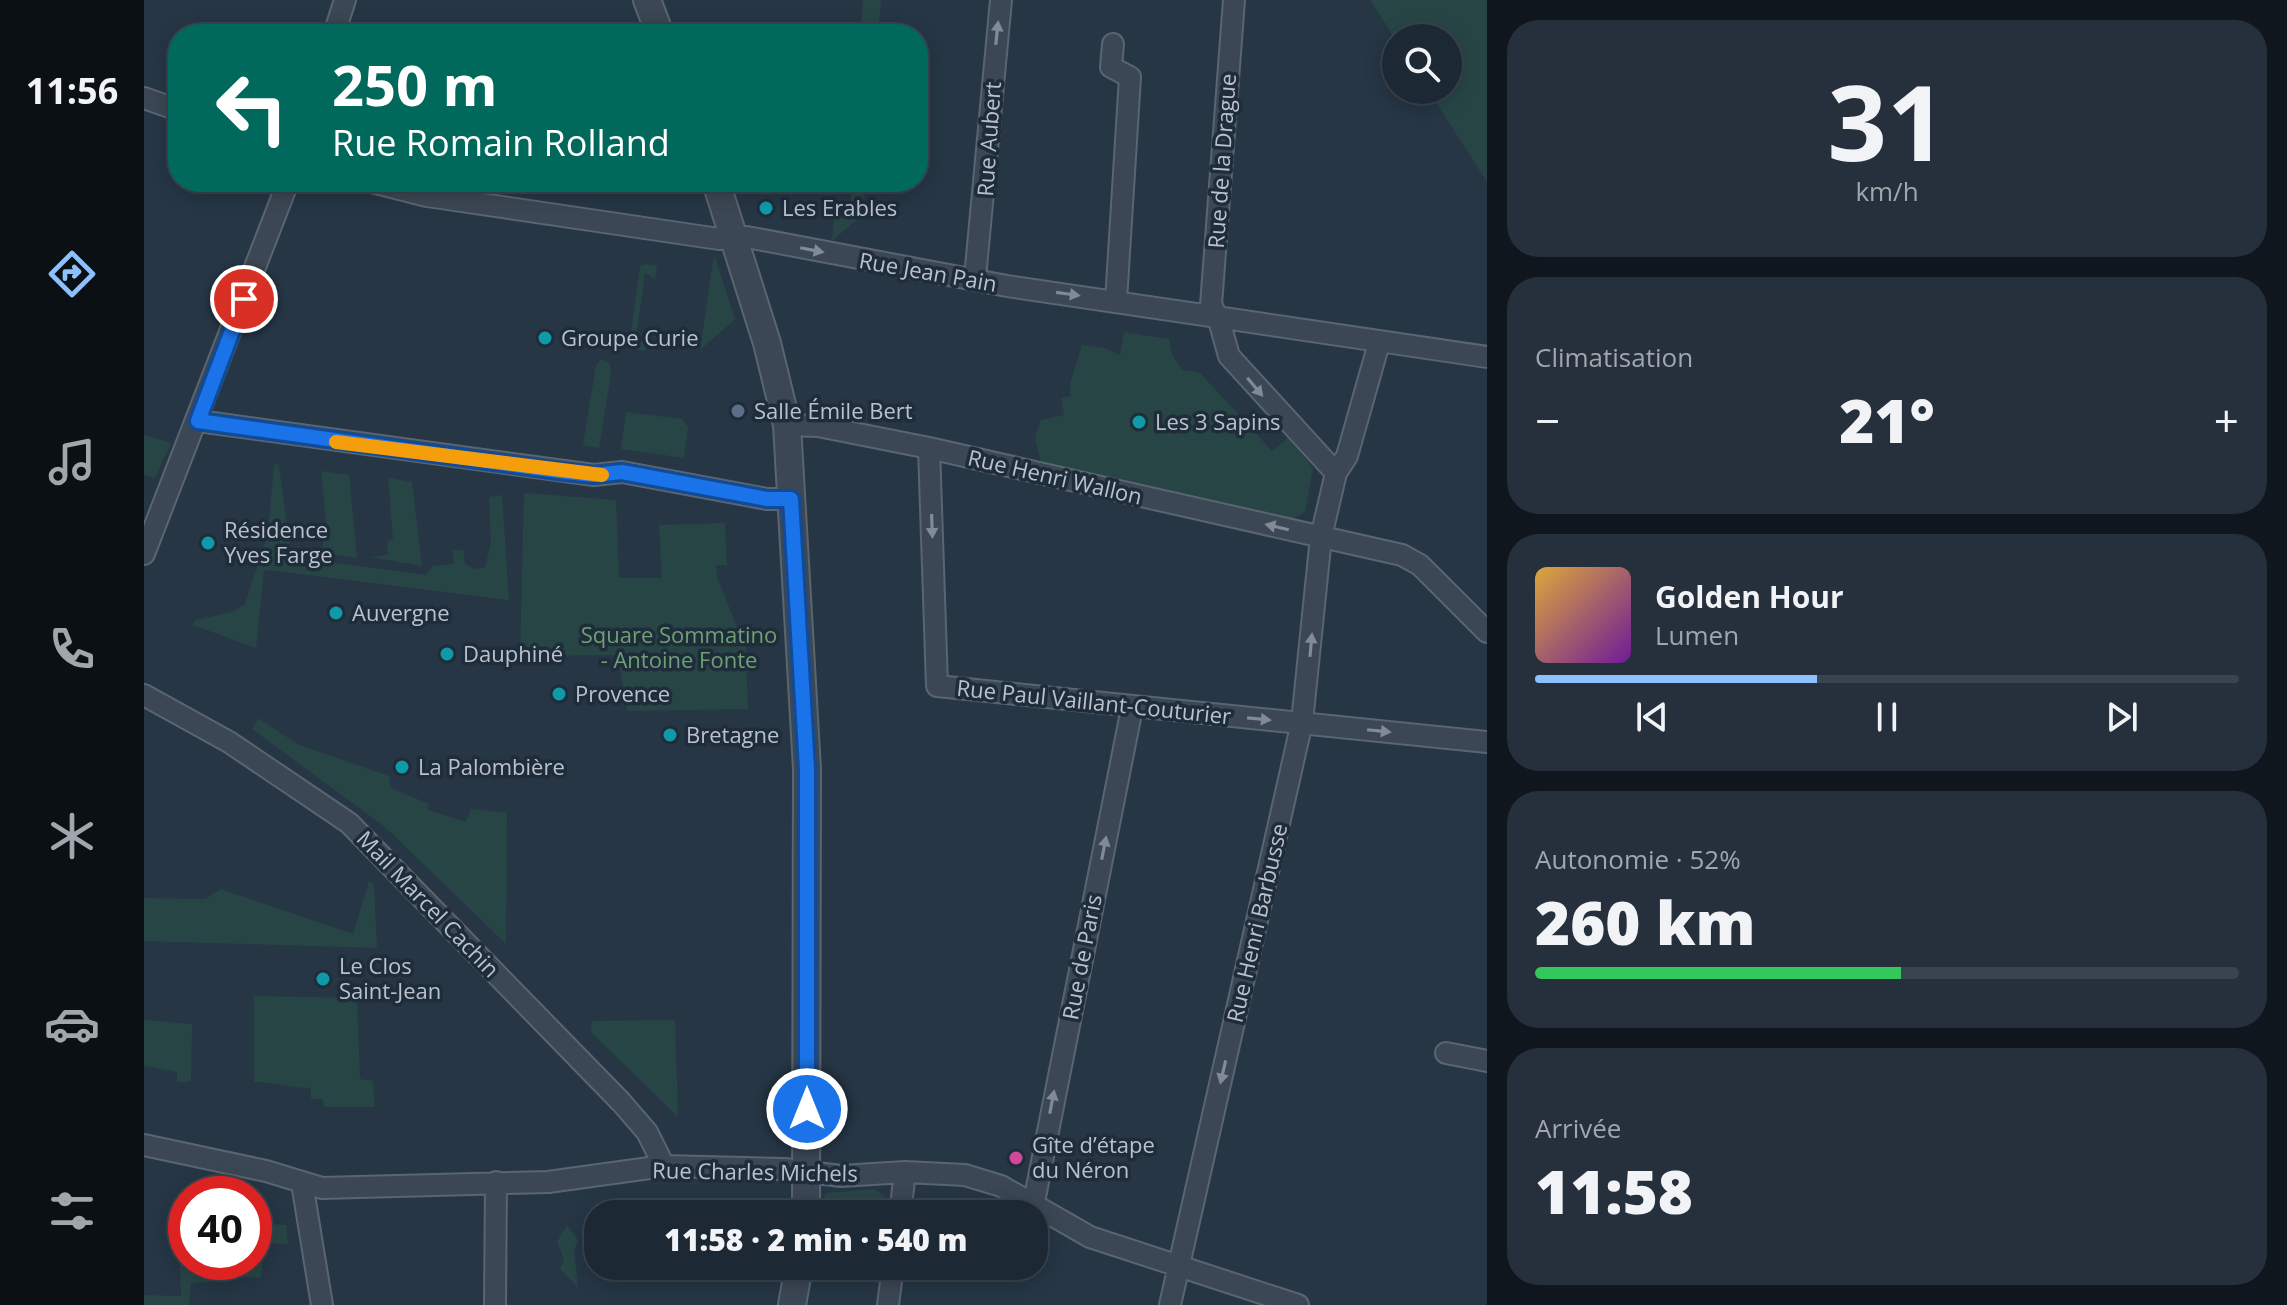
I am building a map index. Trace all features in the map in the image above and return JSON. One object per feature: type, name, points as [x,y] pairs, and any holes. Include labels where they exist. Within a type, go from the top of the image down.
[{"type":"street","points":[[337,24],[345,0]]},
{"type":"street","points":[[647,0],[656,24]]},
{"type":"street","name":"Rue Aubert","points":[[975,278],[1001,0]]},
{"type":"street","name":"Rue de la Drague","points":[[1234,0],[1211,305],[1219,320],[1229,356],[1336,473]]},
{"type":"street","points":[[1113,44],[1111,67],[1130,77],[1116,301]]},
{"type":"street","points":[[144,98],[168,106]]},
{"type":"street","points":[[144,554],[284,192]]},
{"type":"street","name":"Rue Jean Pain","points":[[411,192],[719,239],[736,237],[1219,320],[1487,357]]},
{"type":"street","points":[[720,192],[736,237],[787,425],[807,769],[807,1200]]},
{"type":"street","points":[[1336,473],[1347,456],[1379,343]]},
{"type":"street","points":[[198,421],[565,472],[594,475],[622,472],[767,499],[791,499]]},
{"type":"street","name":"Rue Henri Wallon","points":[[787,425],[818,426],[929,448],[1402,555],[1420,565],[1487,632]]},
{"type":"street","name":"Rue Paul Vaillant-Couturier","points":[[929,448],[937,686],[1487,742]]},
{"type":"street","name":"Rue Henri Barbusse","points":[[1170,1305],[1302,722],[1321,537],[1336,473]]},
{"type":"street","name":"Mail Marcel Cachin","points":[[144,695],[229,742],[349,823],[621,1102],[647,1132],[664,1166]]},
{"type":"street","name":"Rue de Paris","points":[[1034,1200],[1132,708]]},
{"type":"street","points":[[1446,1053],[1487,1061]]},
{"type":"street","name":"Rue Charles Michels","points":[[144,1145],[266,1171],[322,1188],[548,1182],[664,1166],[808,1171],[841,1176],[905,1172],[983,1179],[1020,1200]]},
{"type":"street","points":[[902,1200],[905,1172]]},
{"type":"street","points":[[495,1305],[496,1182]]},
{"type":"street","points":[[302,1183],[322,1305]]},
{"type":"street","name":"Rue Charles Michels","points":[[1048,1215],[1090,1237],[1298,1305]]},
{"type":"street","points":[[792,1305],[796,1280]]},
{"type":"street","points":[[888,1305],[891,1280]]},
{"type":"green space","points":[[863,0],[881,0],[879,24],[861,24]]},
{"type":"green space","points":[[1370,0],[1487,0],[1487,182],[1437,104],[1462,104],[1462,24],[1386,24]]},
{"type":"green space","points":[[851,192],[864,192],[862,215],[832,241],[835,208],[850,209]]},
{"type":"green space","points":[[714,254],[735,319],[700,350]]},
{"type":"green space","points":[[640,266],[657,266],[655,279],[645,273],[636,337],[646,345],[645,351],[629,348]]},
{"type":"green space","points":[[1124,332],[1169,339],[1172,355],[1182,370],[1200,373],[1272,451],[1289,437],[1313,468],[1305,512],[1290,520],[1041,464],[1035,437],[1041,420],[1064,415],[1061,398],[1071,396],[1070,384],[1082,345],[1104,348],[1120,355]]},
{"type":"green space","points":[[601,359],[610,363],[611,373],[599,448],[583,445],[596,365]]},
{"type":"green space","points":[[626,412],[682,419],[688,427],[684,458],[621,449]]},
{"type":"green space","points":[[144,435],[171,443],[155,478],[144,475]]},
{"type":"green space","points":[[274,464],[279,465],[291,557],[426,575],[432,566],[454,564],[453,550],[463,550],[465,564],[475,569],[485,567],[491,544],[489,497],[502,495],[509,600],[269,570],[264,571],[256,648],[193,625],[196,620],[232,612],[245,604],[268,533]]},
{"type":"green space","points":[[321,471],[349,475],[357,558],[315,552],[315,548],[323,547],[322,535],[327,533]]},
{"type":"green space","points":[[388,478],[412,482],[422,566],[370,557],[388,555],[387,541],[393,540]]},
{"type":"green space","name":"Square Sommatino - Antoine Fonte","points":[[524,493],[616,500],[619,578],[662,578],[659,525],[725,523],[727,565],[716,565],[717,577],[746,649],[748,709],[627,711],[618,655],[520,656]]},
{"type":"green space","points":[[258,718],[299,745],[389,776],[391,788],[429,804],[428,810],[466,822],[471,809],[507,813],[506,944],[385,827],[252,729]]},
{"type":"green space","points":[[369,881],[374,884],[377,948],[144,941],[144,898],[205,899],[221,889],[353,934]]},
{"type":"green space","points":[[254,996],[357,998],[360,1079],[373,1081],[375,1107],[324,1107],[323,1099],[311,1099],[311,1088],[254,1082]]},
{"type":"green space","points":[[144,1020],[192,1024],[191,1082],[177,1082],[177,1072],[144,1066]]},
{"type":"green space","points":[[675,1020],[678,1117],[591,1032],[592,1021]]},
{"type":"green space","points":[[875,1189],[890,1200],[824,1200],[825,1193]]},
{"type":"green space","points":[[272,1224],[286,1225],[288,1244],[272,1243]]},
{"type":"green space","points":[[567,1225],[578,1240],[574,1252],[578,1287],[560,1269],[564,1259],[557,1242]]},
{"type":"green space","points":[[181,1280],[209,1280],[191,1283],[189,1305],[144,1305],[144,1295],[181,1296]]},
{"type":"slow traffic","points":[[336,442],[602,475]]},
{"type":"place","name":"Les Erables","points":[[766,208]]},
{"type":"place","name":"Groupe Curie","points":[[545,338]]},
{"type":"place","name":"Salle Émile Bert","points":[[738,411]]},
{"type":"place","name":"Les 3 Sapins","points":[[1139,422]]},
{"type":"place","name":"Résidence Yves Farge","points":[[208,543]]},
{"type":"place","name":"Auvergne","points":[[336,613]]},
{"type":"place","name":"Dauphiné","points":[[447,654]]},
{"type":"place","name":"Provence","points":[[559,694]]},
{"type":"place","name":"Bretagne","points":[[670,735]]},
{"type":"place","name":"La Palombière","points":[[402,767]]},
{"type":"place","name":"Le Clos Saint-Jean","points":[[323,979]]},
{"type":"place","name":"Gîte d’étape du Néron","points":[[1016,1158]]},
{"type":"route","points":[[244,299],[198,421],[565,472],[604,475],[622,472],[767,499],[791,499],[807,769],[807,1109]]}]
